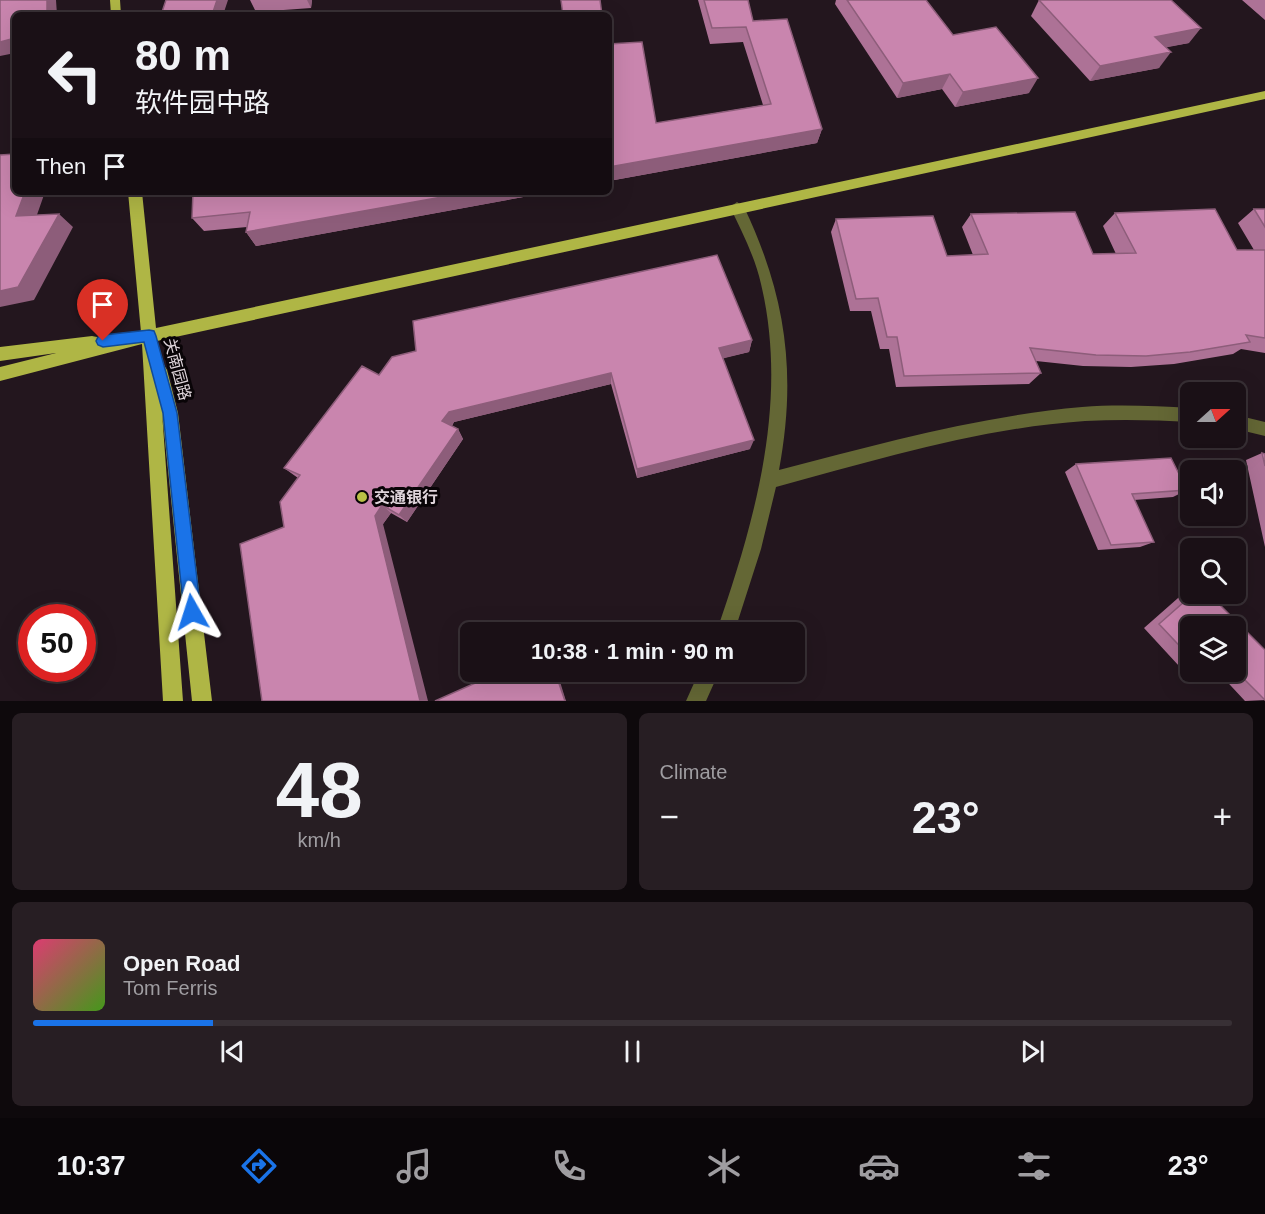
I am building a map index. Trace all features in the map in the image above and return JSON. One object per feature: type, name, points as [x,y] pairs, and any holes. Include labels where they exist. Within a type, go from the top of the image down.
[{"type":"main road","points":[[0,374],[149,336],[1265,95]]},
{"type":"main road","points":[[135,195],[149,336]]},
{"type":"main road","points":[[0,354],[149,336]]},
{"type":"main road","name":"关南园路","points":[[149,336],[173,701]]},
{"type":"main road","name":"关南园路","points":[[149,336],[170,413],[202,701]]},
{"type":"street","points":[[729,622],[756,537],[768,481],[778,390],[775,319],[762,266],[738,207]]},
{"type":"street","points":[[768,481],[922,441],[1009,424],[1121,412],[1180,415]]},
{"type":"street","points":[[1246,424],[1265,429]]},
{"type":"street","points":[[696,701],[705,682]]},
{"type":"building","points":[[0,0],[47,0],[47,12],[12,12],[12,39],[0,42]]},
{"type":"building","points":[[166,0],[217,0],[213,12],[162,12]]},
{"type":"building","points":[[561,0],[600,0],[602,12],[563,12]]},
{"type":"building","points":[[704,0],[748,0],[753,21],[787,19],[822,129],[612,166],[612,44],[642,42],[656,123],[771,104],[746,27],[712,28]]},
{"type":"building","points":[[847,0],[926,0],[953,35],[996,27],[1038,78],[963,92],[950,74],[903,83]]},
{"type":"building","points":[[1039,0],[1171,0],[1201,28],[1155,37],[1171,52],[1100,66]]},
{"type":"building","points":[[12,154],[12,195],[24,195],[16,216],[59,214],[18,287],[0,291],[0,155]]},
{"type":"building","points":[[193,195],[453,195],[246,232],[250,212],[192,218]]},
{"type":"building","points":[[1215,209],[1237,250],[1265,250],[1265,338],[1246,335],[1250,342],[1190,352],[1146,356],[1096,355],[1030,348],[1041,373],[904,376],[897,337],[887,337],[878,298],[856,299],[836,219],[933,216],[947,256],[988,254],[971,214],[1075,212],[1093,254],[1136,253],[1115,213]]},
{"type":"building","points":[[1254,209],[1265,209],[1265,227]]},
{"type":"building","name":"交通银行","points":[[717,255],[752,340],[719,348],[754,440],[637,469],[611,373],[449,412],[442,421],[458,429],[399,515],[382,505],[375,516],[420,701],[262,701],[240,544],[284,527],[280,502],[300,475],[284,468],[362,366],[379,375],[392,357],[416,351],[413,321]]},
{"type":"building","points":[[1171,458],[1180,476],[1180,491],[1132,494],[1154,542],[1111,545],[1076,464]]},
{"type":"building","points":[[1182,604],[1219,604],[1231,616],[1180,616],[1180,646],[1159,624]]},
{"type":"building","points":[[1246,631],[1265,650],[1265,700],[1246,681]]},
{"type":"building","points":[[478,682],[558,682],[565,701],[435,701]]},
{"type":"place","name":"交通银行","points":[[362,497]]},
{"type":"route","points":[[103,341],[149,336],[170,413],[192,612]]}]
